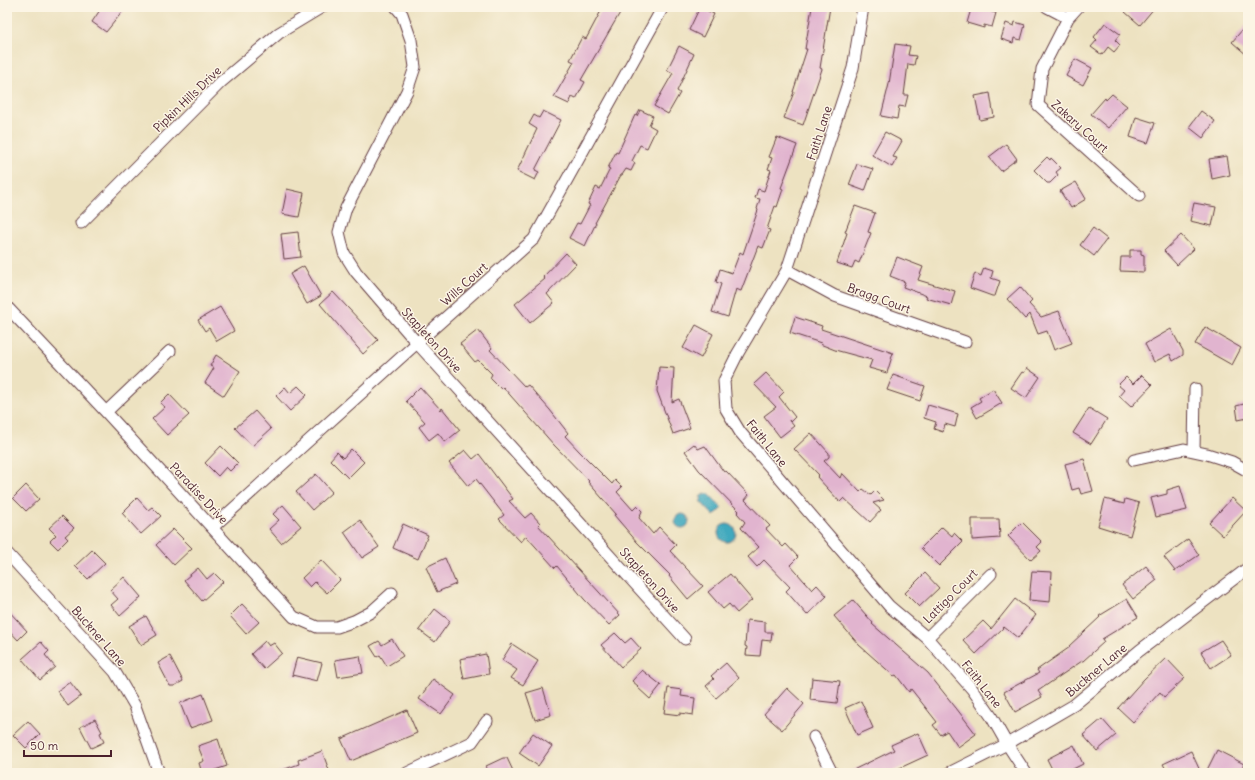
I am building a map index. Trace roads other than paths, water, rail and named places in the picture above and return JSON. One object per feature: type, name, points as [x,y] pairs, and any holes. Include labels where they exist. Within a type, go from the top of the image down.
[{"type":"street","name":"Pipkin Hills Drive","points":[[81,223],[221,82],[279,33],[322,7]]},
{"type":"street","name":"Stapleton Drive","points":[[396,7],[402,14],[411,40],[415,67],[407,91],[346,208],[339,232],[344,253],[356,272],[417,343],[685,639]]},
{"type":"street","name":"Wills Court","points":[[213,527],[534,239],[663,7]]},
{"type":"street","name":"Faith Lane","points":[[863,7],[853,68],[787,270],[738,353],[724,381],[726,408],[740,432],[889,606],[927,638],[972,689],[991,716],[1026,773]]},
{"type":"street","points":[[1047,7],[1068,18],[1078,7]]},
{"type":"street","name":"Zakary Court","points":[[1068,18],[1042,70],[1038,105],[1139,196]]},
{"type":"street","name":"Bragg Court","points":[[787,270],[835,296],[964,342]]},
{"type":"street","name":"Paradise Drive","points":[[7,307],[213,527],[294,617],[317,627],[337,627],[372,612],[392,593]]},
{"type":"street","points":[[106,412],[170,351]]},
{"type":"street","points":[[1194,451],[1195,389]]},
{"type":"street","points":[[1134,460],[1184,449],[1232,462],[1248,471]]},
{"type":"street","name":"Buckner Lane","points":[[7,553],[115,672],[135,706],[160,773]]},
{"type":"street","name":"Buckner Lane","points":[[949,773],[1007,744],[1074,705],[1139,651],[1248,568]]},
{"type":"street","name":"Lattigo Court","points":[[927,638],[991,574]]},
{"type":"street","points":[[407,773],[472,742],[487,722]]},
{"type":"street","points":[[814,737],[832,773]]},
{"type":"water","points":[[708,493],[722,508],[714,516],[700,501],[702,499],[700,497]]},
{"type":"water","points":[[679,514],[685,514],[689,518],[689,524],[685,528],[679,528],[675,524],[675,518]]},
{"type":"water","points":[[727,524],[733,527],[736,533],[733,539],[727,542],[721,539],[718,533],[721,527]]}]
